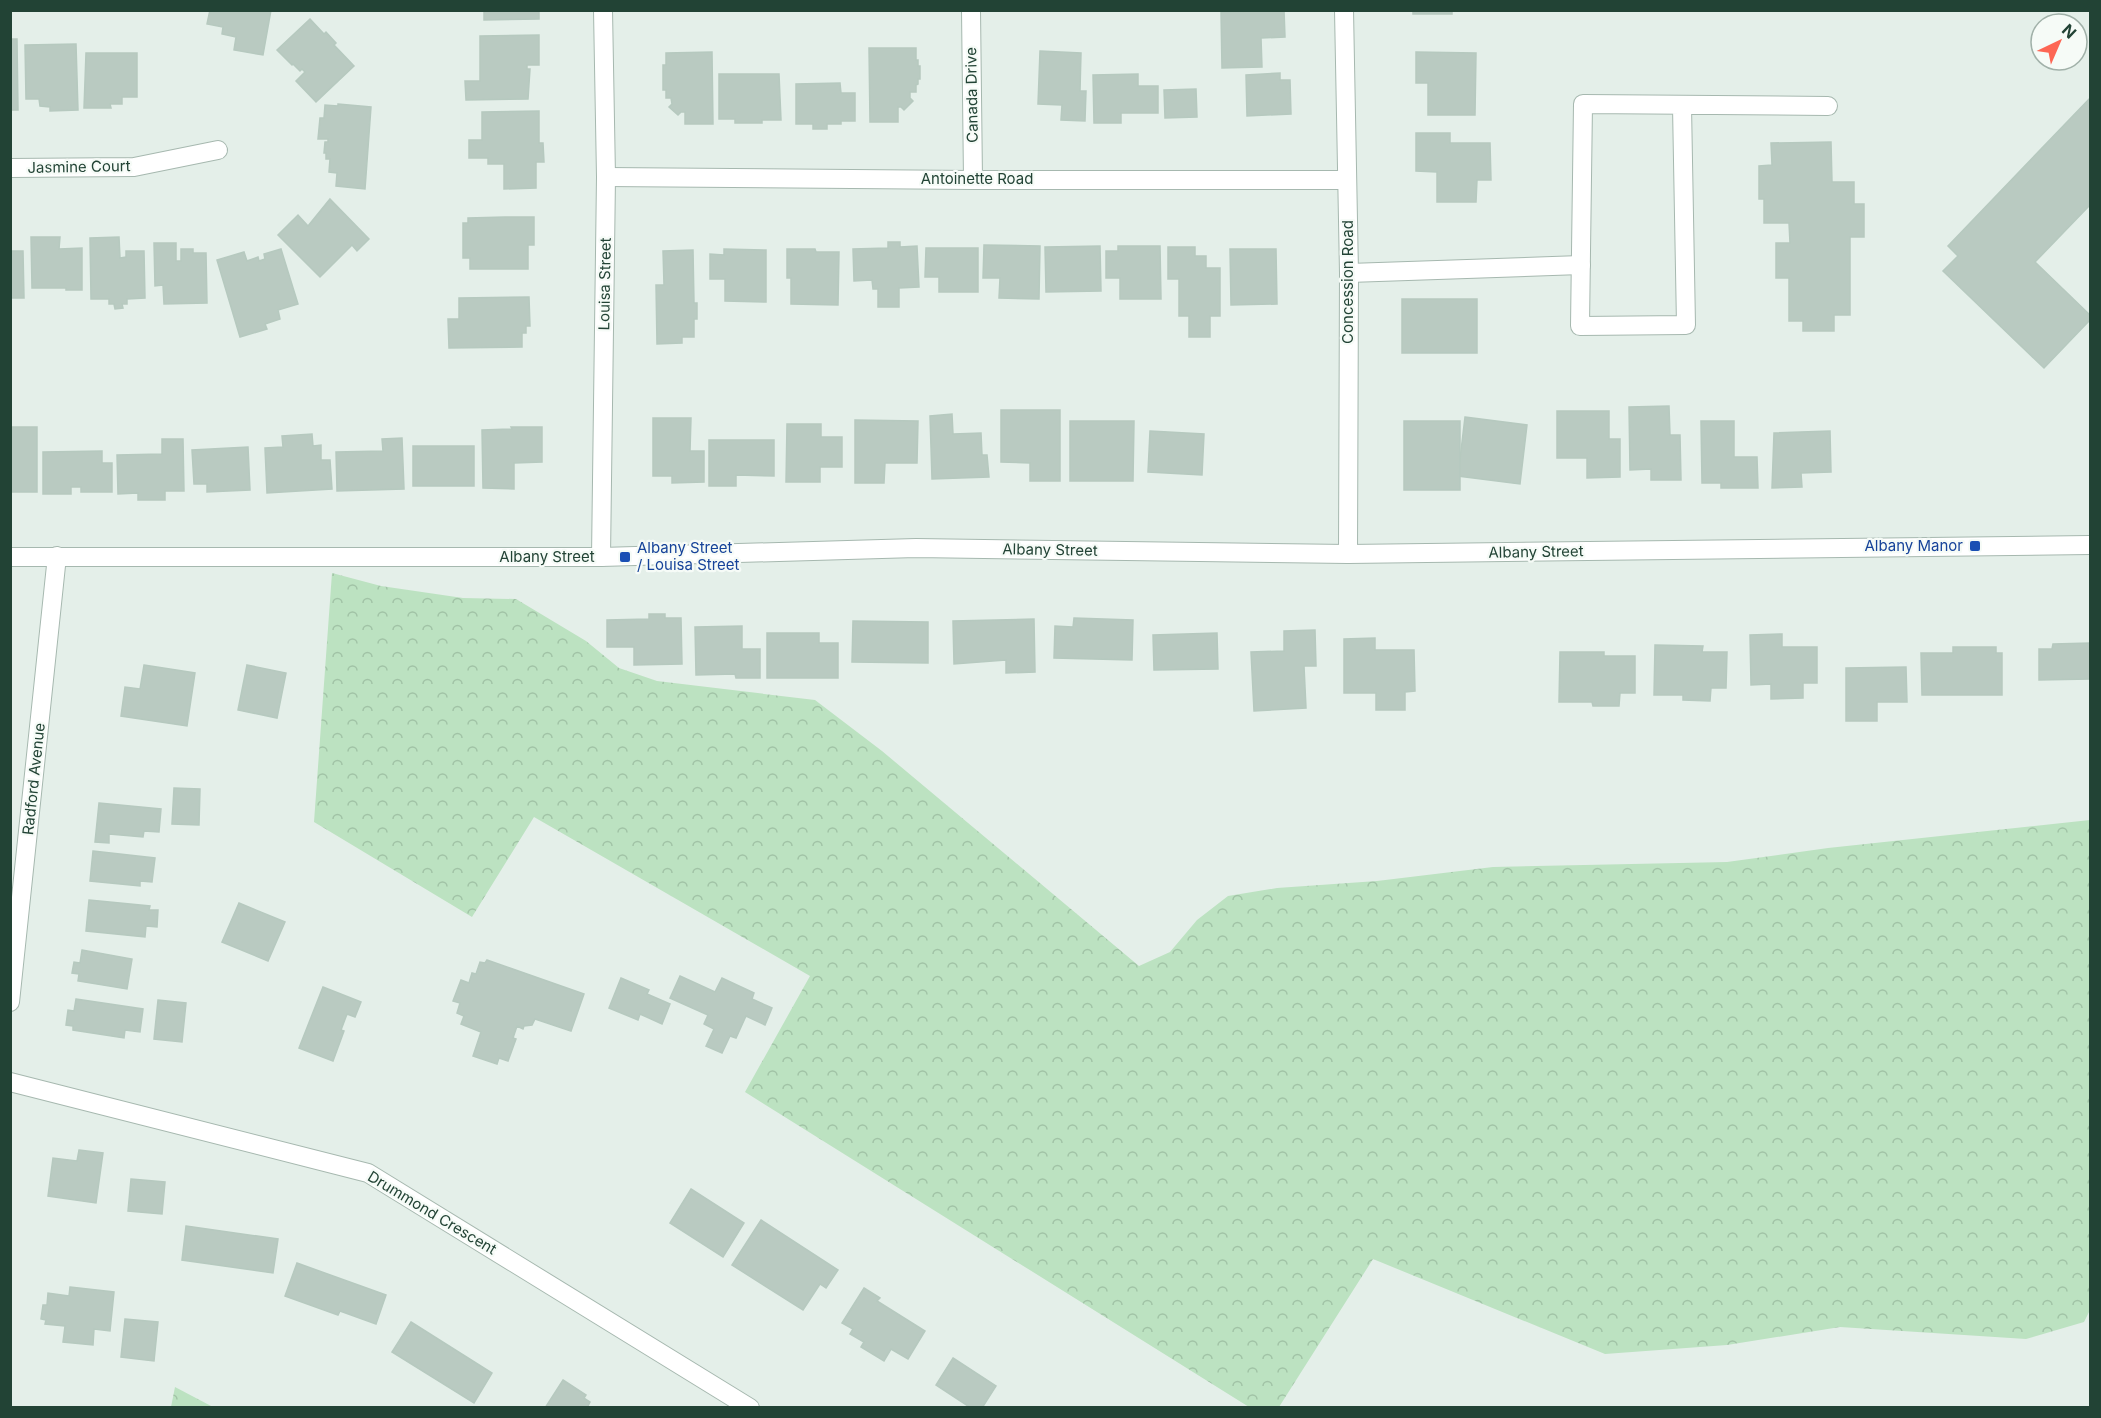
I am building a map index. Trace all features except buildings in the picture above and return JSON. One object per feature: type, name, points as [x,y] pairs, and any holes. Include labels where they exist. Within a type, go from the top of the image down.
[{"type":"street","name":"Louisa Street","points":[[601,557],[606,177],[603,10]]},
{"type":"street","name":"Canada Drive","points":[[971,10],[973,180]]},
{"type":"street","name":"Concession Road","points":[[1344,10],[1349,273],[1348,554]]},
{"type":"street","points":[[1682,106],[1686,325],[1580,326],[1582,104],[1828,106]]},
{"type":"street","name":"Jasmine Court","points":[[10,168],[134,167],[218,150]]},
{"type":"street","name":"Antoinette Road","points":[[606,177],[1347,180]]},
{"type":"street","points":[[1349,273],[1581,265]]},
{"type":"street","name":"Albany Street","points":[[10,557],[601,557],[916,548],[1348,554],[2091,544]]},
{"type":"street","name":"Radford Avenue","points":[[10,1002],[57,556]]},
{"type":"street","name":"Drummond Crescent","points":[[10,1082],[368,1173],[750,1407]]},
{"type":"green space","points":[[332,573],[381,586],[463,598],[516,599],[586,641],[619,668],[657,681],[815,700],[882,751],[1139,966],[1170,952],[1197,920],[1228,896],[1277,888],[1377,881],[1493,867],[1727,862],[1828,848],[2090,820],[2090,1310],[2084,1322],[2026,1339],[1840,1327],[1727,1345],[1605,1354],[1373,1259],[1279,1407],[1249,1407],[745,1092],[810,976],[534,817],[472,917],[314,822]]},
{"type":"green space","points":[[175,1387],[213,1407],[171,1407]]},
{"type":"place","name":"Albany Manor","points":[[1975,546]]},
{"type":"place","name":"Albany Street / Louisa Street","points":[[625,557]]}]
